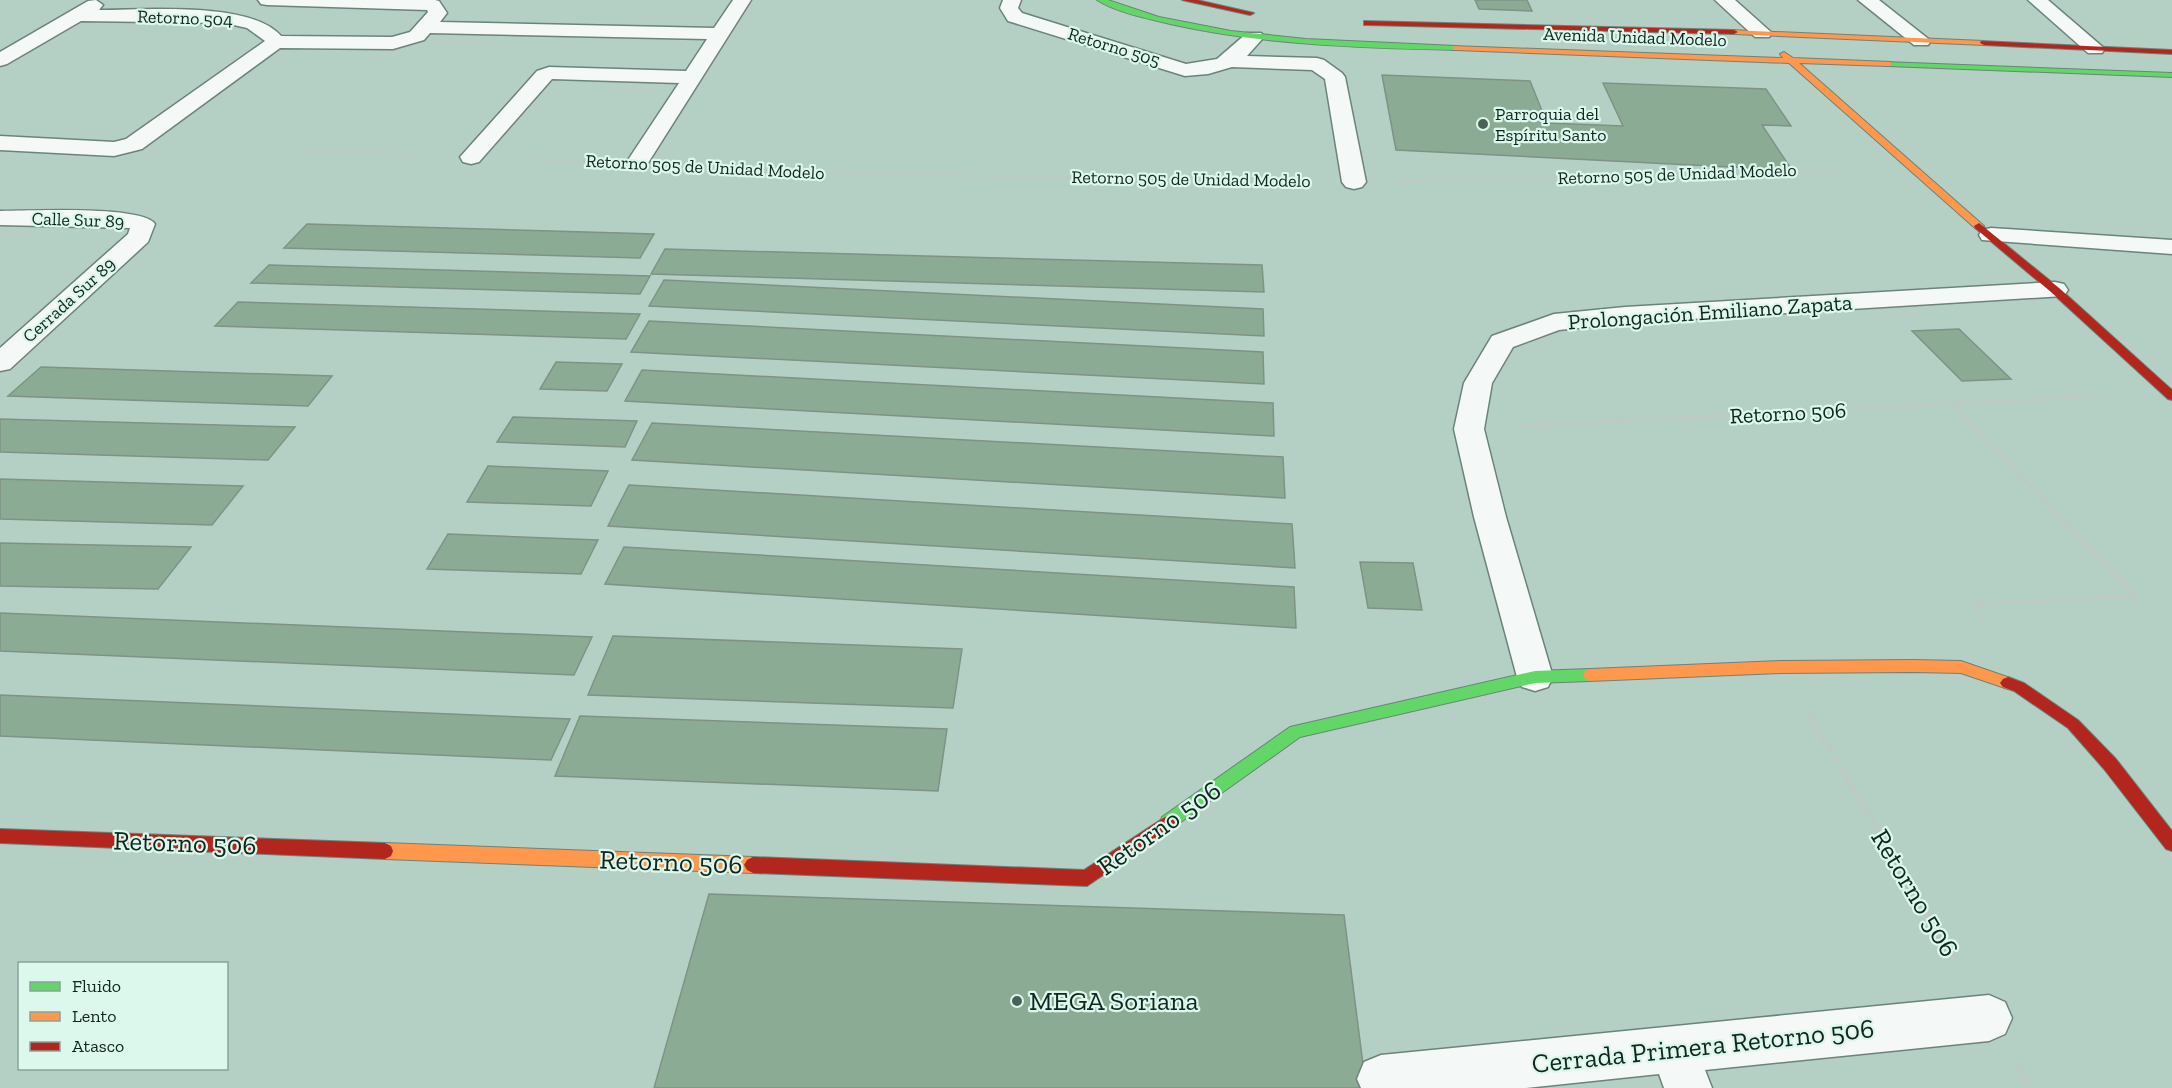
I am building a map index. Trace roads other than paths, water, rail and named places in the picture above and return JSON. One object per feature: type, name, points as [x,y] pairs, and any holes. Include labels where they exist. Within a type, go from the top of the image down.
[{"type":"street","points":[[0,60],[101,0]]},
{"type":"street","points":[[0,143],[114,149],[134,144],[276,42],[393,43],[417,36],[438,13],[433,5],[267,0]]},
{"type":"street","points":[[637,164],[742,0]]},
{"type":"street","name":"Retorno 505","points":[[1012,0],[1009,8],[1015,17],[1185,70],[1210,69],[1231,61],[1317,64],[1335,77],[1354,182]]},
{"type":"street","name":"Avenida Unidad Modelo","points":[[1101,0],[1157,19],[1254,37],[1339,44],[2172,75]]},
{"type":"street","points":[[1186,0],[1267,15]]},
{"type":"street","points":[[1724,0],[1911,168],[2055,290],[2172,396]]},
{"type":"street","points":[[1867,0],[1921,41]]},
{"type":"street","points":[[2037,0],[2096,49]]},
{"type":"street","points":[[225,17],[242,6]]},
{"type":"street","name":"Retorno 504","points":[[77,15],[225,17],[248,21],[266,29],[276,42]]},
{"type":"street","name":"Avenida Unidad Modelo","points":[[1357,22],[1762,33],[2172,52]]},
{"type":"street","points":[[425,27],[720,34]]},
{"type":"street","name":"Retorno 505","points":[[1231,61],[1254,37]]},
{"type":"street","points":[[471,157],[544,75],[555,72],[693,77]]},
{"type":"street","name":"Calle Sur 89","points":[[0,218],[126,219],[143,224],[139,237]]},
{"type":"street","points":[[1991,235],[2172,247]]},
{"type":"street","name":"Cerrada Sur 89","points":[[0,363],[139,237]]},
{"type":"street","name":"Prolongación Emiliano Zapata","points":[[1535,677],[1490,517],[1469,429],[1478,383],[1502,342],[1554,322],[1625,315],[2055,290]]},
{"type":"street","points":[[1535,677],[1781,667],[1961,667],[2019,687],[2073,724],[2110,764],[2172,844]]},
{"type":"street","name":"Retorno 506","points":[[0,836],[1087,878],[1296,732],[1535,677]]},
{"type":"street","name":"Cerrada Primera Retorno 506","points":[[1381,1079],[1680,1068],[1989,1018]]},
{"type":"place","name":"Parroquia del Espíritu Santo","points":[[1483,124]]},
{"type":"place","name":"MEGA Soriana","points":[[1017,1001]]}]
